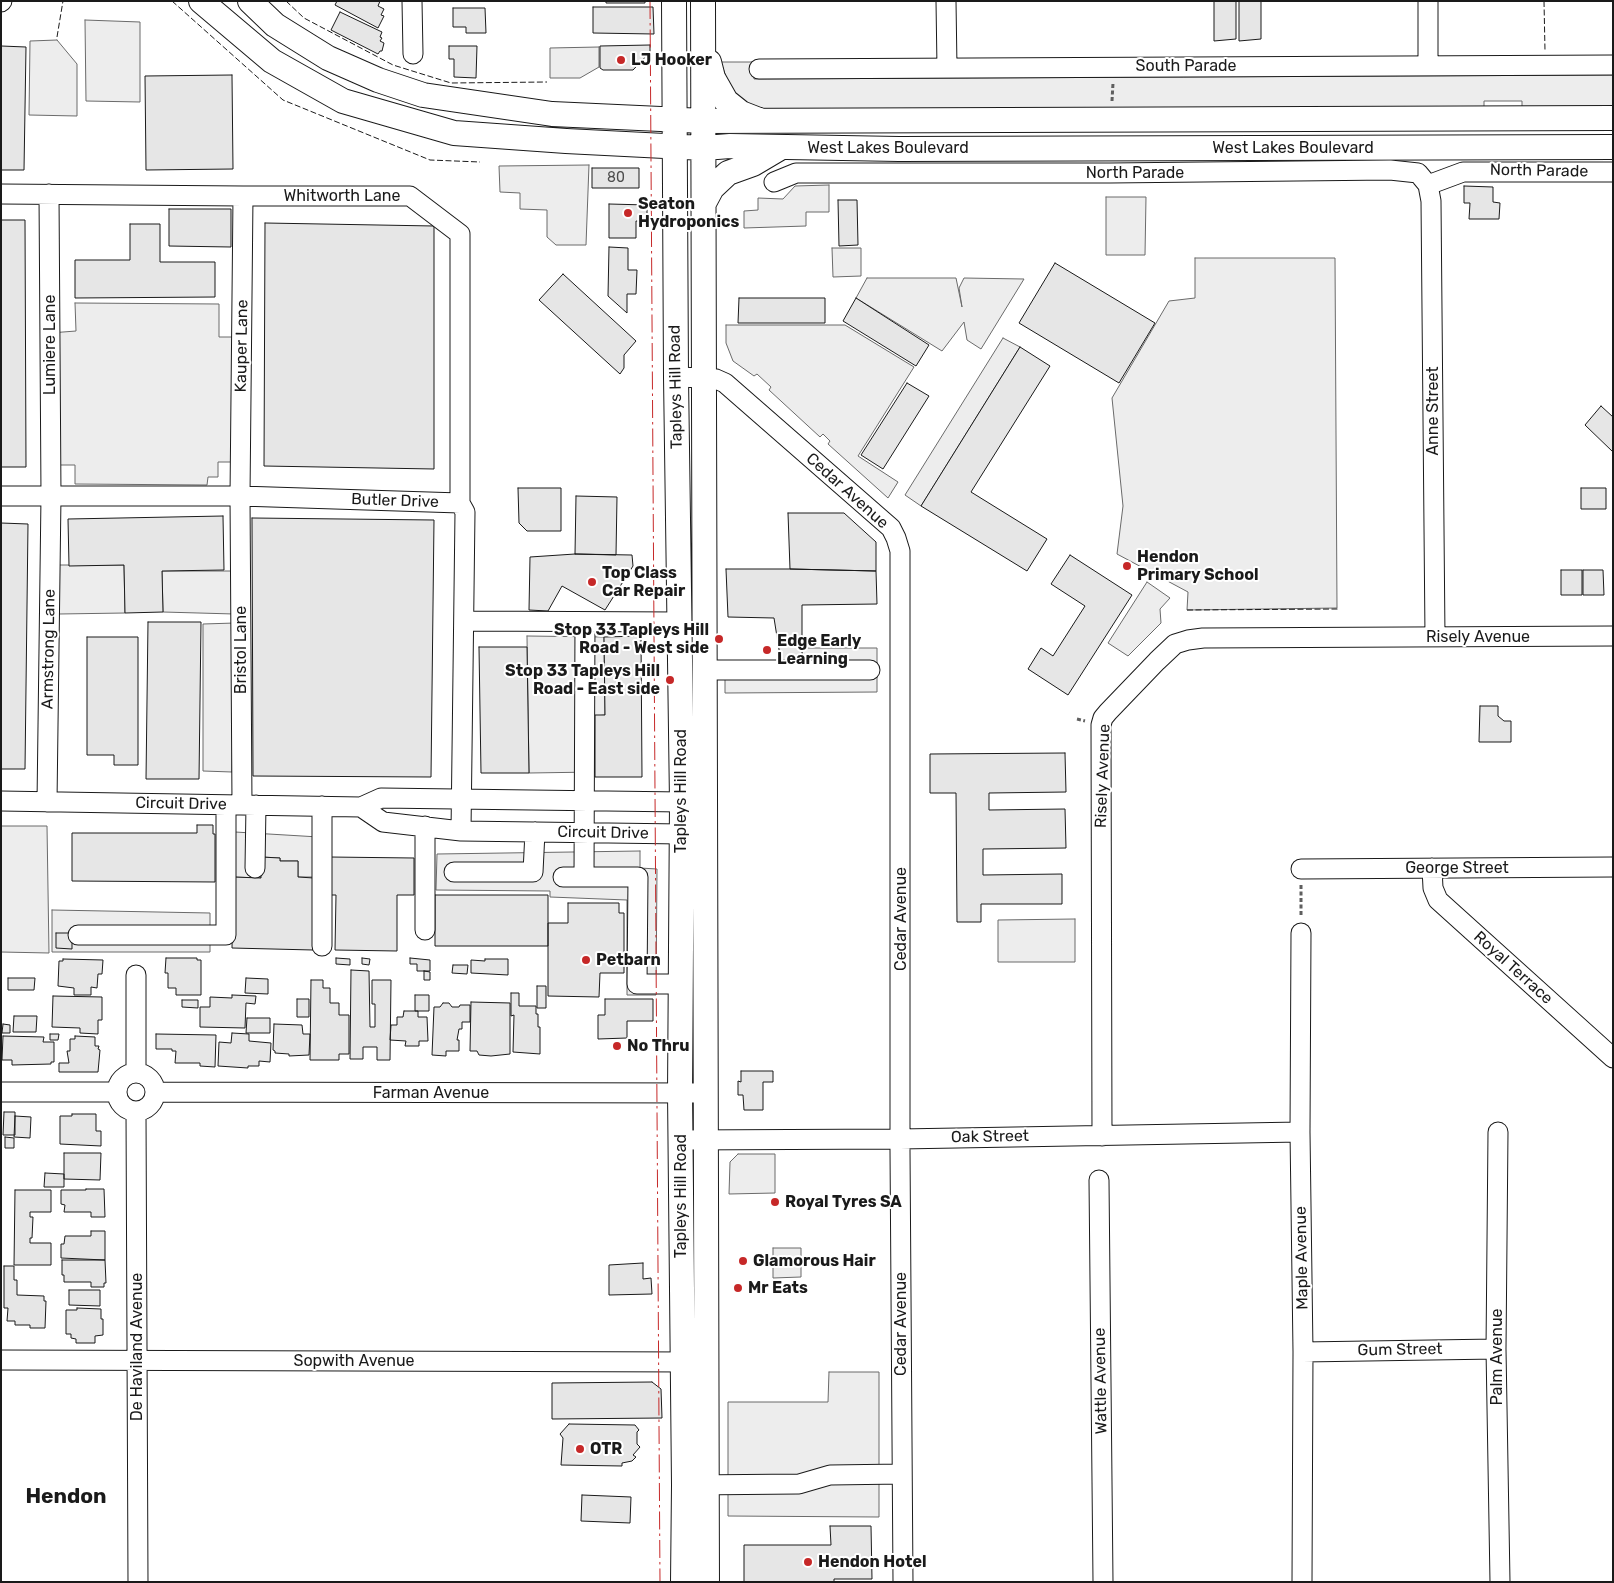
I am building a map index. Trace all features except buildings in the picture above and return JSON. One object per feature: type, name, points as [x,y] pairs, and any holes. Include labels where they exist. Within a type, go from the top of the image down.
[{"type":"main road","name":"West Lakes Boulevard","points":[[201,1],[272,61],[343,101],[454,132],[704,148],[1332,149],[1613,147]]},
{"type":"main road","name":"West Lakes Boulevard","points":[[250,1],[275,25],[328,58],[378,80],[423,95],[552,114],[674,121],[1613,118]]},
{"type":"main road","name":"Tapleys Hill Road","points":[[674,1],[676,377],[682,802],[680,1140],[684,1485],[683,1582]]},
{"type":"main road","name":"Tapleys Hill Road","points":[[703,1],[707,1582]]},
{"type":"main road","points":[[704,41],[713,78],[726,101],[741,112],[762,121]]},
{"type":"main road","points":[[704,203],[712,188],[728,173],[753,164],[780,148]]},
{"type":"street","points":[[412,1],[412,54]]},
{"type":"street","points":[[946,1],[947,68]]},
{"type":"street","points":[[1428,1],[1428,66]]},
{"type":"street","name":"South Parade","points":[[759,69],[1613,65]]},
{"type":"street","points":[[899,149],[916,174]]},
{"type":"street","points":[[1332,149],[1354,172]]},
{"type":"street","name":"North Parade","points":[[774,182],[796,174],[1354,172],[1390,170],[1418,173],[1428,185],[1463,172],[1613,172]]},
{"type":"street","name":"Anne Street","points":[[1428,185],[1431,201],[1435,637]]},
{"type":"street","name":"Whitworth Lane","points":[[1,194],[410,196],[460,234],[460,503]]},
{"type":"street","name":"Lumiere Lane","points":[[49,194],[51,496]]},
{"type":"street","name":"Kauper Lane","points":[[240,496],[243,196]]},
{"type":"street","name":"Cedar Avenue","points":[[676,377],[705,378],[725,383],[891,528],[900,551],[900,1139],[903,1582]]},
{"type":"street","name":"Butler Drive","points":[[1,496],[240,496],[460,503],[465,512],[461,830]]},
{"type":"street","name":"Armstrong Lane","points":[[48,802],[51,496]]},
{"type":"street","name":"Bristol Lane","points":[[240,496],[241,805]]},
{"type":"street","points":[[464,621],[680,622]]},
{"type":"street","points":[[584,877],[585,622]]},
{"type":"street","name":"Risely Avenue","points":[[1102,1136],[1101,725],[1103,718],[1175,644],[1188,640],[1613,636]]},
{"type":"street","points":[[705,670],[870,670]]},
{"type":"street","name":"Circuit Drive","points":[[1,801],[361,807],[381,798],[682,802]]},
{"type":"street","points":[[682,802],[705,819],[682,834]]},
{"type":"street","points":[[241,805],[255,868]]},
{"type":"street","points":[[78,935],[226,936],[241,805]]},
{"type":"street","points":[[322,806],[322,946]]},
{"type":"street","name":"Circuit Drive","points":[[361,807],[383,822],[461,830],[682,834]]},
{"type":"street","points":[[425,826],[425,930]]},
{"type":"street","points":[[454,872],[533,872],[535,832]]},
{"type":"street","name":"George Street","points":[[1300,869],[1613,867]]},
{"type":"street","name":"Royal Terrace","points":[[1432,868],[1434,888],[1438,900],[1613,1058]]},
{"type":"street","points":[[563,877],[638,877],[637,984],[681,984]]},
{"type":"street","name":"Maple Avenue","points":[[1301,933],[1302,1582]]},
{"type":"street","points":[[136,975],[136,1073]]},
{"type":"street","points":[[136,1073],[147,1076],[152,1081],[156,1092],[152,1103],[148,1107],[136,1112],[122,1106],[116,1092],[119,1082],[124,1077],[136,1073]]},
{"type":"street","points":[[1,1092],[116,1092]]},
{"type":"street","name":"Farman Avenue","points":[[156,1092],[706,1093]]},
{"type":"street","name":"De Haviland Avenue","points":[[136,1112],[138,1582]]},
{"type":"street","name":"Oak Street","points":[[680,1140],[900,1139],[1300,1132]]},
{"type":"street","name":"Palm Avenue","points":[[1498,1132],[1496,1349],[1500,1582]]},
{"type":"street","name":"Wattle Avenue","points":[[1099,1180],[1103,1582]]},
{"type":"street","name":"Gum Street","points":[[1303,1352],[1496,1349]]},
{"type":"street","name":"Sopwith Avenue","points":[[1,1360],[706,1361]]},
{"type":"street","points":[[684,1485],[799,1484],[830,1475],[902,1474]]},
{"type":"path","points":[[1112,110],[1113,66]]},
{"type":"path","points":[[1300,869],[1301,933]]},
{"type":"shaded area","points":[[85,20],[140,22],[140,102],[86,101]]},
{"type":"shaded area","points":[[57,40],[77,64],[77,116],[29,115],[30,41]]},
{"type":"shaded area","points":[[599,47],[599,67],[580,78],[550,78],[550,48]]},
{"type":"shaded area","points":[[721,62],[753,62],[754,79],[1613,75],[1613,108],[1522,109],[1522,101],[1484,101],[1484,109],[765,109],[750,105],[737,98],[728,83]]},
{"type":"shaded area","points":[[589,165],[586,245],[556,245],[547,237],[547,210],[520,209],[520,193],[500,192],[499,166]]},
{"type":"shaded area","points":[[829,185],[829,212],[806,212],[806,226],[744,228],[744,211],[758,210],[758,198],[783,199],[795,186]]},
{"type":"shaded area","points":[[1106,197],[1146,197],[1145,255],[1106,255]]},
{"type":"shaded area","points":[[832,248],[861,248],[861,276],[833,277]]},
{"type":"shaded area","points":[[1195,258],[1335,258],[1337,608],[1187,610],[1188,592],[1117,554],[1123,506],[1112,398],[1169,301],[1195,298]]},
{"type":"shaded area","points":[[867,278],[956,278],[962,307],[959,288],[964,278],[1024,279],[981,349],[967,340],[964,322],[942,351],[856,298]]},
{"type":"shaded area","points":[[75,303],[219,304],[219,337],[242,337],[241,462],[218,462],[218,477],[208,477],[207,485],[75,484],[75,465],[51,465],[50,333],[76,331]]},
{"type":"shaded area","points":[[726,325],[845,325],[914,367],[858,456],[898,482],[888,498],[828,444],[830,441],[823,434],[820,437],[769,390],[771,387],[757,374],[754,376],[733,361],[726,343]]},
{"type":"shaded area","points":[[1003,338],[1020,347],[921,506],[905,495]]},
{"type":"shaded area","points":[[59,565],[124,565],[125,613],[59,614]]},
{"type":"shaded area","points":[[162,571],[235,571],[234,614],[163,612]]},
{"type":"shaded area","points":[[1147,582],[1170,598],[1160,609],[1161,623],[1128,656],[1108,643]]},
{"type":"shaded area","points":[[235,623],[232,772],[203,771],[203,624]]},
{"type":"shaded area","points":[[527,636],[604,637],[605,715],[595,716],[595,772],[529,773]]},
{"type":"shaded area","points":[[802,648],[877,648],[877,692],[725,693],[725,662],[802,662]]},
{"type":"shaded area","points":[[1,826],[47,826],[49,953],[1,952]]},
{"type":"shaded area","points":[[235,832],[319,837],[319,877],[298,877],[298,861],[280,861],[280,858],[262,857],[261,878],[233,877]]},
{"type":"shaded area","points":[[640,851],[640,868],[657,869],[656,995],[627,995],[627,900],[550,897],[550,891],[436,890],[437,854]]},
{"type":"shaded area","points":[[52,910],[210,913],[210,952],[52,952]]},
{"type":"shaded area","points":[[1075,919],[1075,962],[998,962],[998,920]]},
{"type":"shaded area","points":[[738,1154],[775,1154],[775,1193],[729,1194],[730,1162]]},
{"type":"shaded area","points":[[773,1248],[801,1248],[801,1277],[773,1278]]},
{"type":"shaded area","points":[[829,1372],[879,1372],[879,1517],[728,1516],[728,1402],[828,1402]]},
{"type":"fence","points":[[57,37],[63,1]]},
{"type":"fence","points":[[172,1],[283,100],[430,160],[480,162]]},
{"type":"fence","points":[[286,1],[304,18],[393,65],[451,83],[547,82]]},
{"type":"fence","points":[[1544,1],[1545,51]]},
{"type":"fence","points":[[1187,610],[1338,609]]},
{"type":"power","points":[[650,1],[660,1582]]},
{"type":"place","name":"LJ Hooker","points":[[621,60]]},
{"type":"place","name":"Seaton Hydroponics","points":[[628,213]]},
{"type":"place","name":"Hendon Primary School","points":[[1127,566]]},
{"type":"place","name":"Top Class Car Repair","points":[[592,582]]},
{"type":"place","name":"Stop 33 Tapleys Hill Road - West side","points":[[719,639]]},
{"type":"place","name":"Edge Early Learning","points":[[767,650]]},
{"type":"place","name":"Stop 33 Tapleys Hill Road - East side","points":[[670,680]]},
{"type":"place","name":"Petbarn","points":[[586,960]]},
{"type":"place","name":"No Thru","points":[[617,1046]]},
{"type":"place","name":"Royal Tyres SA","points":[[775,1202]]},
{"type":"place","name":"Glamorous Hair","points":[[743,1261]]},
{"type":"place","name":"Mr Eats","points":[[738,1288]]},
{"type":"place","name":"OTR","points":[[580,1449]]},
{"type":"place","name":"Hendon Hotel","points":[[808,1562]]},
{"type":"district","name":"Hendon","points":[[66,1497]]}]
